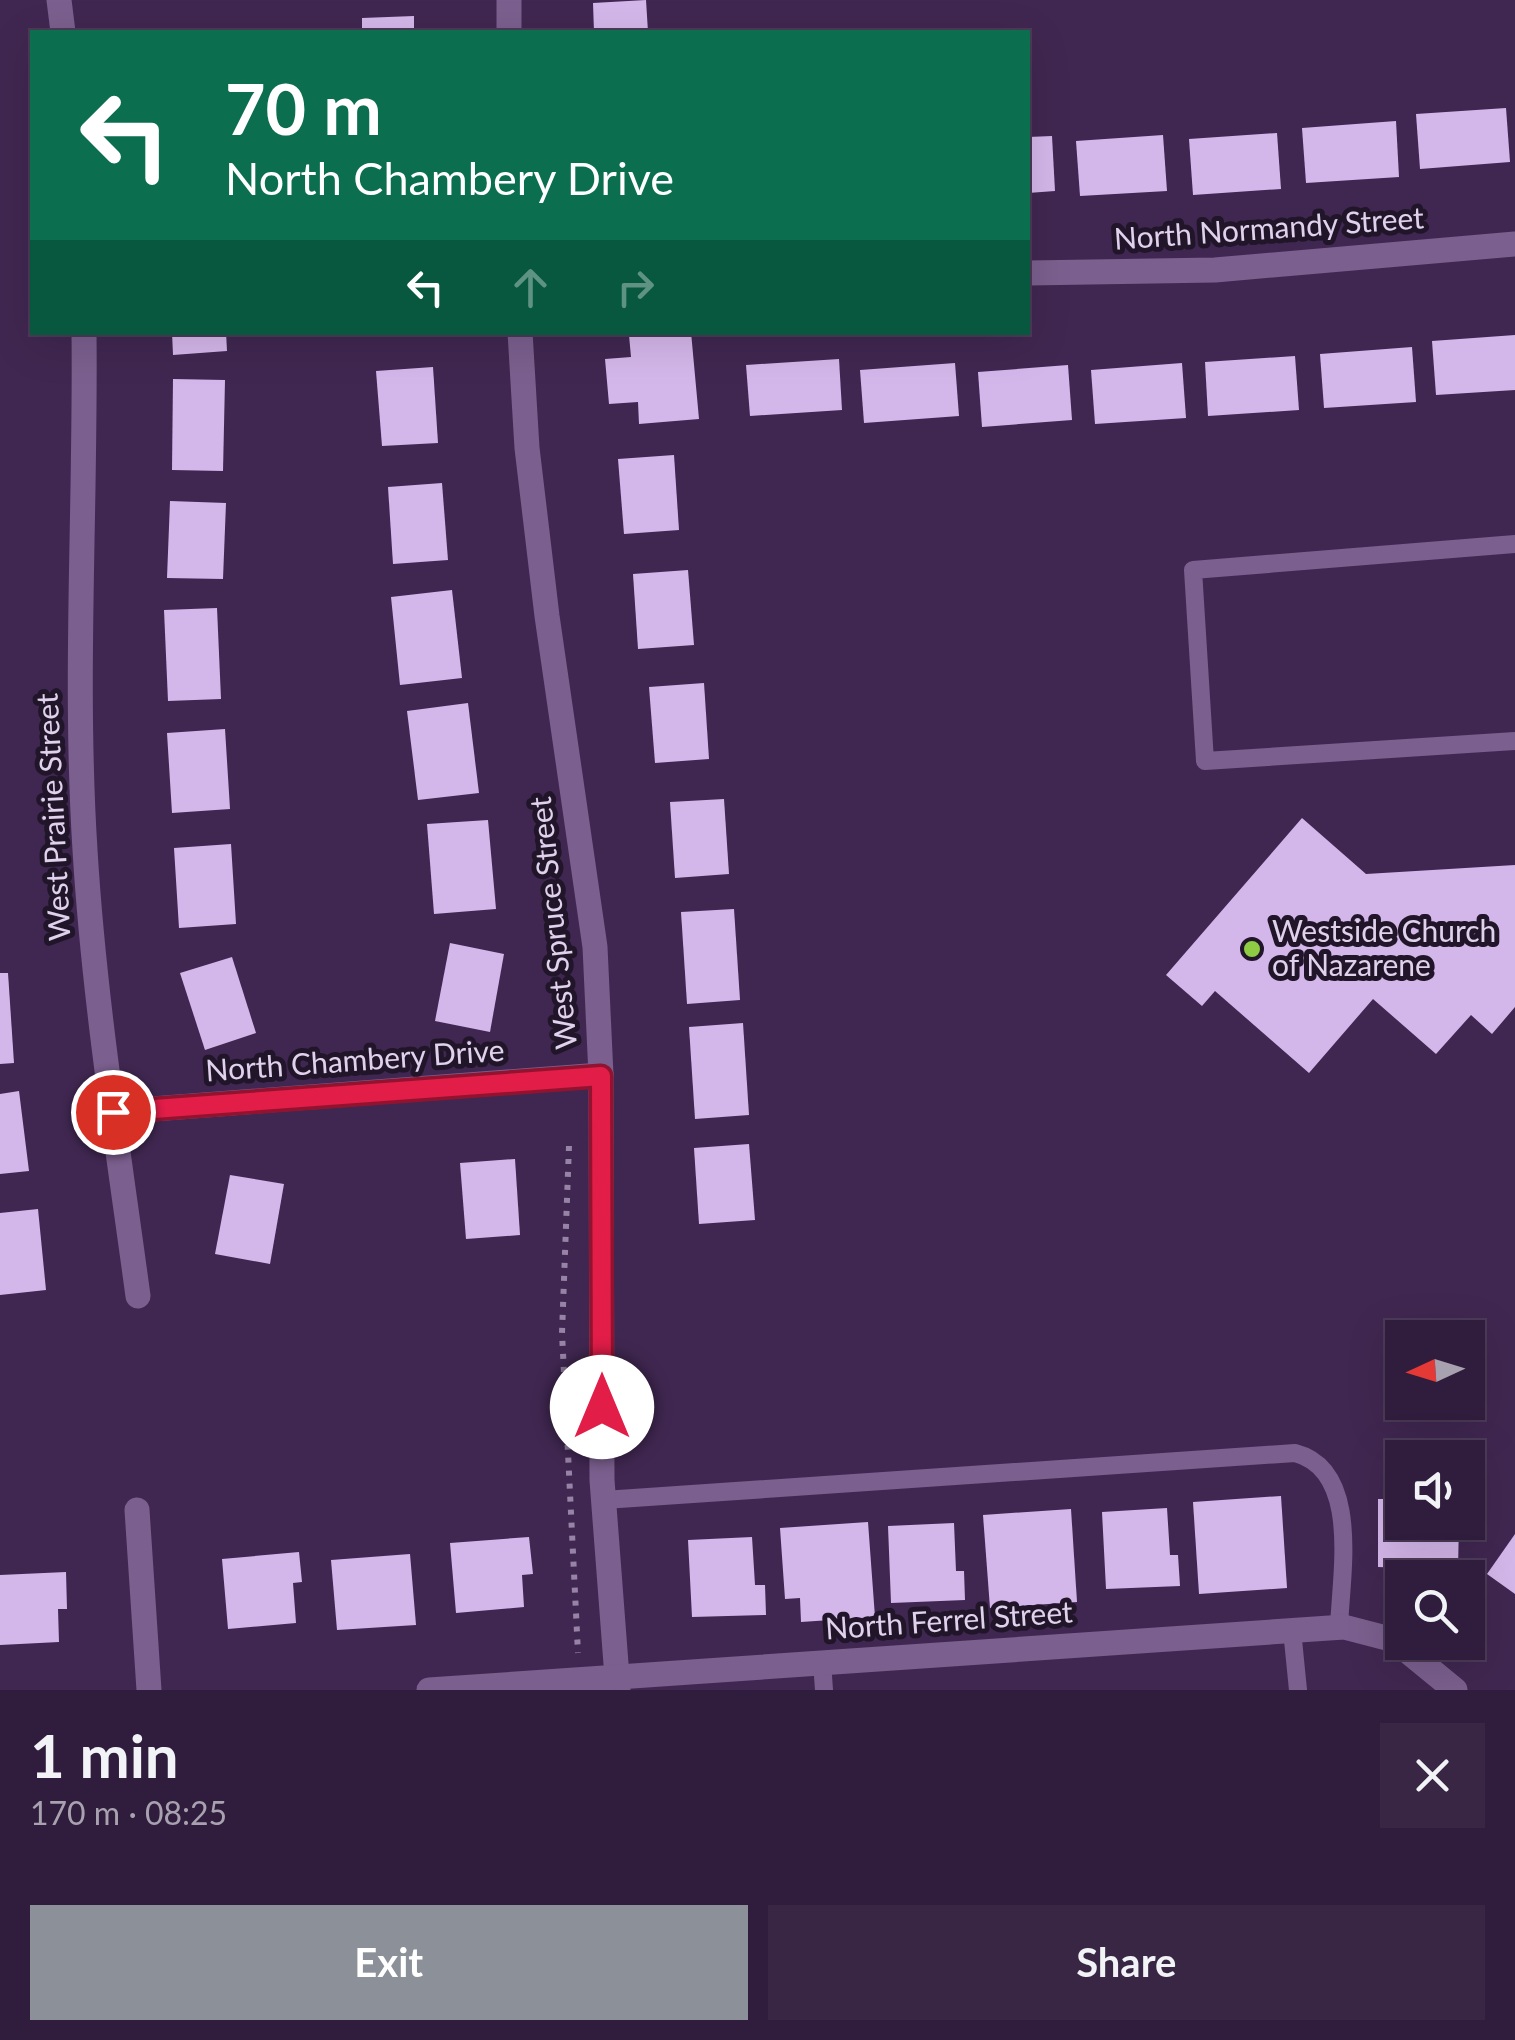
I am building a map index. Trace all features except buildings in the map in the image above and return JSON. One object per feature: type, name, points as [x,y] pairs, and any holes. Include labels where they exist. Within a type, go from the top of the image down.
[{"type":"street","points":[[59,0],[63,30]]},
{"type":"street","points":[[508,30],[509,0]]},
{"type":"street","name":"North Normandy Street","points":[[1030,273],[1215,270],[1515,244]]},
{"type":"street","name":"West Prairie Street","points":[[84,335],[80,618],[84,831],[98,1004],[138,1296]]},
{"type":"street","name":"West Spruce Street","points":[[520,335],[527,448],[547,616],[595,947],[601,1076],[604,1500],[618,1683]]},
{"type":"street","name":"North Chambery Drive","points":[[113,1112],[601,1076]]},
{"type":"street","points":[[137,1510],[148,1690]]},
{"type":"street","name":"North Ferrel Street","points":[[429,1690],[618,1683],[822,1662],[1339,1627],[1394,1640],[1455,1690]]},
{"type":"lane","points":[[1515,544],[1192,570],[1205,761],[1515,742]]},
{"type":"lane","points":[[604,1500],[1295,1453],[1312,1458],[1334,1484],[1340,1511],[1339,1627]]},
{"type":"lane","points":[[1292,1630],[1298,1690]]},
{"type":"lane","points":[[822,1662],[824,1690]]},
{"type":"path","points":[[569,1146],[562,1333],[578,1653]]},
{"type":"place","name":"Westside Church of Nazarene","points":[[1252,949]]},
{"type":"route","points":[[113,1112],[601,1076],[602,1407]]}]
